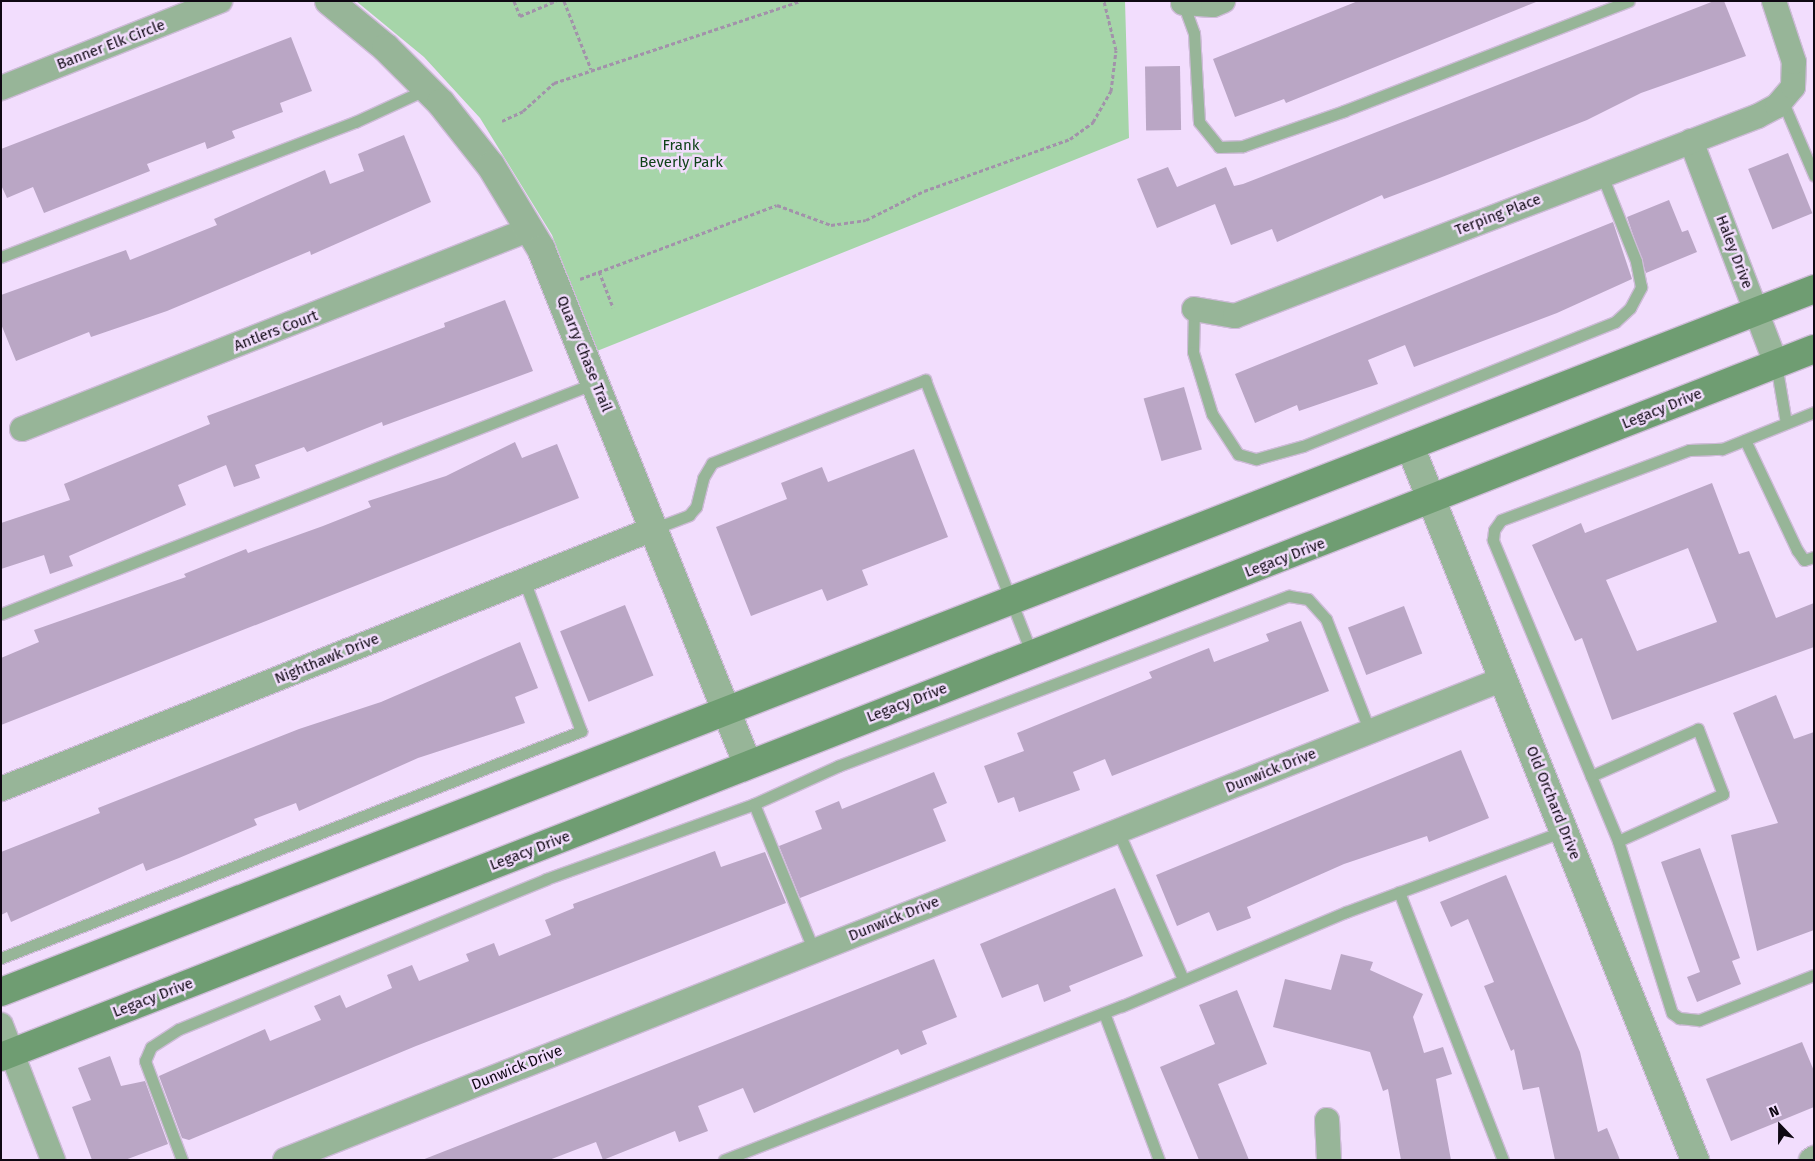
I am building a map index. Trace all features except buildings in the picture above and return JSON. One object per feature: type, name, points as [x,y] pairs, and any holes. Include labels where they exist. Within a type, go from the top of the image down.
[{"type":"main road","points":[[1,992],[1814,289]]},
{"type":"main road","name":"Legacy Drive","points":[[7,1055],[748,765],[1432,501],[1814,349]]},
{"type":"street","name":"Banner Elk Circle","points":[[1,88],[220,1]]},
{"type":"street","name":"Quarry Chase Trail","points":[[329,1],[427,89],[491,166],[541,249],[748,765]]},
{"type":"street","points":[[1183,4],[1213,5],[1223,1]]},
{"type":"street","points":[[1774,1],[1794,62],[1787,93]]},
{"type":"street","name":"Terping Place","points":[[1194,309],[1235,316],[1758,116],[1787,93]]},
{"type":"street","name":"Haley Drive","points":[[1691,141],[1776,364]]},
{"type":"street","name":"Antlers Court","points":[[22,429],[528,230]]},
{"type":"street","name":"Old Orchard Drive","points":[[1410,446],[1695,1160]]},
{"type":"street","name":"Nighthawk Drive","points":[[1,789],[653,529]]},
{"type":"street","name":"Dunwick Drive","points":[[285,1160],[1503,679]]},
{"type":"street","points":[[1,1025],[7,1055],[53,1160]]},
{"type":"street","points":[[1327,1120],[1329,1160]]},
{"type":"lane","points":[[1183,4],[1194,33],[1199,122],[1219,147],[1242,146],[1344,111],[1629,1]]},
{"type":"lane","points":[[1,257],[355,122],[427,89]]},
{"type":"lane","points":[[1787,93],[1814,175]]},
{"type":"lane","points":[[1194,309],[1196,361],[1212,414],[1238,454],[1256,459],[1303,446],[1576,340],[1620,318],[1641,287],[1636,261],[1602,176]]},
{"type":"lane","points":[[1776,364],[1786,423]]},
{"type":"lane","points":[[653,529],[689,515],[696,507],[703,478],[712,463],[925,380],[1010,602],[1033,656]]},
{"type":"lane","points":[[1,614],[595,383]]},
{"type":"lane","points":[[1814,412],[1722,449],[1689,450],[1501,520],[1494,530],[1493,540],[1618,841],[1672,1013],[1679,1018],[1700,1020],[1814,975]]},
{"type":"lane","points":[[1745,440],[1797,550],[1804,560],[1814,557]]},
{"type":"lane","points":[[1,958],[581,732],[524,580]]},
{"type":"lane","points":[[182,1160],[145,1061],[151,1047],[172,1034],[537,882],[754,804],[838,766],[1289,596],[1308,599],[1326,619],[1370,732]]},
{"type":"lane","points":[[1591,776],[1698,729],[1723,794],[1618,841]]},
{"type":"lane","points":[[754,804],[814,951]]},
{"type":"lane","points":[[1118,831],[1183,979]]},
{"type":"lane","points":[[724,1160],[1104,1013],[1399,892],[1564,831]]},
{"type":"lane","points":[[1399,892],[1503,1160]]},
{"type":"lane","points":[[1104,1013],[1159,1160]]},
{"type":"path","points":[[514,1],[520,16],[556,1]]},
{"type":"path","points":[[564,1],[591,69]]},
{"type":"path","points":[[502,121],[522,111],[554,83],[591,69],[801,1]]},
{"type":"path","points":[[580,278],[777,205],[831,225],[866,220],[964,175],[1070,139],[1093,122],[1111,91],[1116,50],[1104,1]]},
{"type":"path","points":[[599,272],[613,307]]},
{"type":"green space","name":"Frank Beverly Park","points":[[356,1],[1125,1],[1129,138],[597,351],[552,235],[480,118],[424,57]]}]
